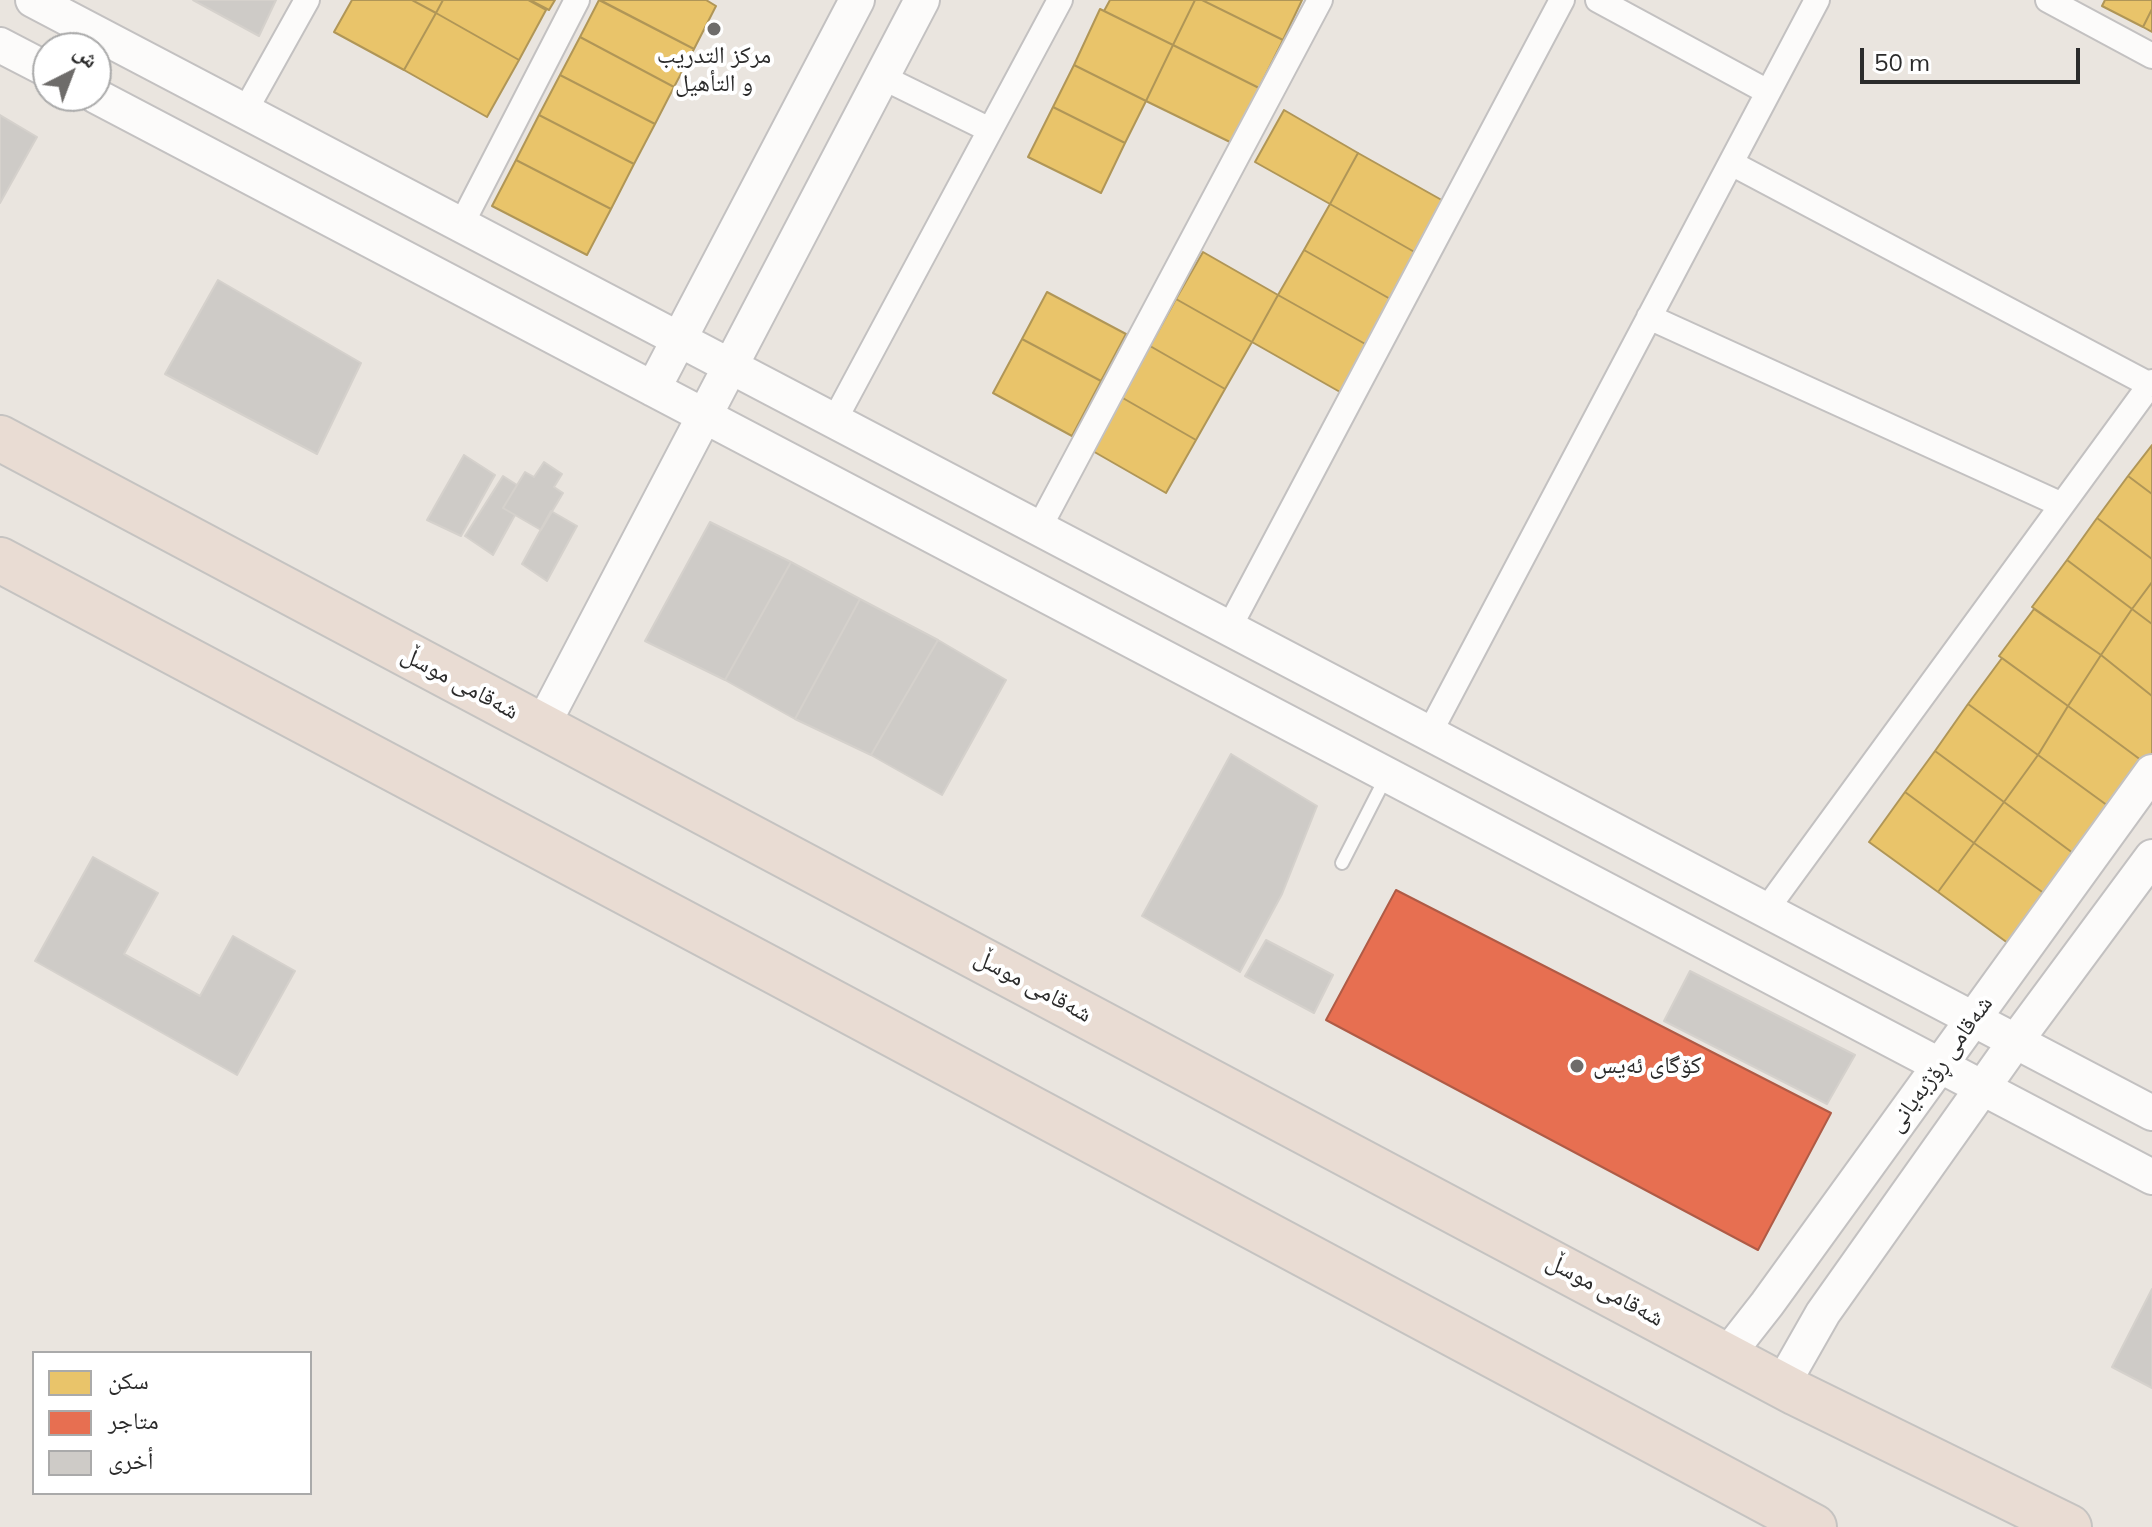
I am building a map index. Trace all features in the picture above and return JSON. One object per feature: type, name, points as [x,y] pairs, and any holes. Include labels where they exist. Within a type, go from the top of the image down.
[{"type":"highway","name":"شەقامی موسڵ","points":[[0,438],[1782,1385],[2069,1527]]},
{"type":"highway","points":[[0,560],[1814,1527]]},
{"type":"street","points":[[245,111],[307,0]]},
{"type":"street","points":[[461,225],[577,0]]},
{"type":"street","points":[[653,389],[857,0]]},
{"type":"street","points":[[542,726],[922,0]]},
{"type":"street","points":[[834,421],[1060,0]]},
{"type":"street","points":[[1039,528],[1320,0]]},
{"type":"street","points":[[1229,628],[1562,0]]},
{"type":"street","points":[[1598,0],[1768,92]]},
{"type":"street","points":[[1429,734],[1817,0]]},
{"type":"street","points":[[2048,0],[2152,56]]},
{"type":"street","points":[[46,3],[679,340],[2152,1113]]},
{"type":"street","points":[[0,45],[32,62]]},
{"type":"street","points":[[882,77],[990,130]]},
{"type":"street","points":[[112,104],[2152,1177]]},
{"type":"street","points":[[1731,163],[2151,383],[1766,910]]},
{"type":"street","points":[[1649,317],[2062,505]]},
{"type":"street","points":[[1293,724],[1317,675]]},
{"type":"street","name":"شەقامی ڕۆژبەیانی","points":[[1727,1355],[2152,772]]},
{"type":"street","name":"شەقامی ڕۆژبەیانی","points":[[1782,1385],[1823,1313],[2015,1042],[2152,857]]},
{"type":"street","points":[[1782,1283],[1823,1313]]},
{"type":"lane","points":[[1342,863],[1387,774]]},
{"type":"building: سكن","points":[[352,0],[412,0],[436,13],[404,70],[334,32]]},
{"type":"building: سكن","points":[[412,0],[443,0],[436,13]]},
{"type":"building: سكن","points":[[443,0],[528,0],[546,10],[519,60],[436,13]]},
{"type":"building: سكن","points":[[530,0],[555,0],[549,10]]},
{"type":"building: سكن","points":[[599,0],[694,49],[674,87],[580,37]]},
{"type":"building: سكن","points":[[600,0],[706,0],[716,6],[694,49]]},
{"type":"building: سكن","points":[[1110,0],[1195,0],[1173,45],[1104,11]]},
{"type":"building: سكن","points":[[1195,0],[1202,0],[1283,40],[1259,88],[1173,45]]},
{"type":"building: سكن","points":[[1202,0],[1302,0],[1283,40]]},
{"type":"building: سكن","points":[[2105,0],[2152,0],[2152,9],[2143,27],[2102,6]]},
{"type":"building: سكن","points":[[1100,9],[1173,45],[1146,101],[1074,65]]},
{"type":"building: سكن","points":[[2152,9],[2152,32],[2143,27]]},
{"type":"building: سكن","points":[[436,13],[519,60],[487,117],[404,70]]},
{"type":"building: سكن","points":[[580,37],[674,87],[655,124],[560,75]]},
{"type":"building: سكن","points":[[1173,45],[1259,88],[1232,143],[1146,101]]},
{"type":"building: سكن","points":[[1074,65],[1146,101],[1125,143],[1053,107]]},
{"type":"building: سكن","points":[[560,75],[655,124],[634,164],[539,115]]},
{"type":"building: سكن","points":[[1053,107],[1125,143],[1101,193],[1028,157]]},
{"type":"building: سكن","points":[[1284,110],[1358,153],[1330,204],[1255,162]]},
{"type":"building: سكن","points":[[539,115],[634,164],[611,209],[516,160]]},
{"type":"building: سكن","points":[[1358,153],[1447,203],[1418,254],[1330,204]]},
{"type":"building: سكن","points":[[516,160],[611,209],[587,255],[492,206]]},
{"type":"building: سكن","points":[[1330,204],[1418,254],[1392,300],[1304,250]]},
{"type":"building: سكن","points":[[1304,250],[1392,300],[1367,345],[1278,295]]},
{"type":"building: سكن","points":[[1203,252],[1278,295],[1252,342],[1176,299]]},
{"type":"building: سكن","points":[[1047,292],[1126,334],[1101,381],[1022,339]]},
{"type":"building: سكن","points":[[1278,295],[1367,345],[1340,392],[1252,342]]},
{"type":"building: سكن","points":[[1176,299],[1252,342],[1225,389],[1150,346]]},
{"type":"building: سكن","points":[[1022,339],[1101,381],[1072,436],[993,393]]},
{"type":"building: سكن","points":[[1150,346],[1225,389],[1196,440],[1121,397]]},
{"type":"building: سكن","points":[[1121,397],[1196,440],[1166,493],[1091,450]]},
{"type":"building: سكن","points":[[2152,445],[2152,494],[2128,476]]},
{"type":"building: سكن","points":[[2128,476],[2152,494],[2152,559],[2097,518]]},
{"type":"building: سكن","points":[[2097,518],[2152,559],[2152,582],[2132,609],[2067,560]]},
{"type":"building: سكن","points":[[2067,560],[2132,609],[2101,655],[2032,607]]},
{"type":"building: سكن","points":[[2152,582],[2152,624],[2132,609]]},
{"type":"building: سكن","points":[[2034,609],[2101,655],[2068,706],[1999,656]]},
{"type":"building: سكن","points":[[2132,609],[2152,624],[2152,696],[2101,655]]},
{"type":"building: سكن","points":[[2101,655],[2152,696],[2152,762],[2149,766],[2068,706]]},
{"type":"building: سكن","points":[[2002,658],[2068,706],[2038,755],[1968,704]]},
{"type":"building: سكن","points":[[1968,704],[2038,755],[2004,802],[1935,751]]},
{"type":"building: سكن","points":[[2068,706],[2149,766],[2115,811],[2038,755]]},
{"type":"building: سكن","points":[[1935,751],[2004,802],[1974,843],[1905,792]]},
{"type":"building: سكن","points":[[2038,755],[2115,811],[2081,859],[2004,802]]},
{"type":"building: سكن","points":[[1905,792],[1974,843],[1938,892],[1869,842]]},
{"type":"building: سكن","points":[[2004,802],[2081,859],[2052,899],[1974,843]]},
{"type":"building: سكن","points":[[1974,843],[2052,899],[2016,949],[1938,892]]},
{"type":"building: متاجر","name":"کۆگای ئەیس","points":[[1396,890],[1831,1113],[1758,1250],[1326,1020]]},
{"type":"building: أخرى","points":[[193,0],[276,0],[259,36]]},
{"type":"building: أخرى","points":[[0,115],[37,137],[0,203]]},
{"type":"building: أخرى","points":[[218,280],[361,363],[317,454],[165,374]]},
{"type":"building: أخرى","points":[[464,455],[495,475],[461,536],[427,520]]},
{"type":"building: أخرى","points":[[544,462],[562,474],[554,487],[563,493],[541,530],[503,508],[525,472],[534,477]]},
{"type":"building: أخرى","points":[[503,476],[517,485],[503,508],[515,515],[493,555],[465,536]]},
{"type":"building: أخرى","points":[[551,511],[577,526],[547,581],[522,564]]},
{"type":"building: أخرى","points":[[710,522],[791,562],[725,680],[645,641]]},
{"type":"building: أخرى","points":[[791,562],[860,599],[795,719],[725,680]]},
{"type":"building: أخرى","points":[[860,599],[938,640],[871,755],[795,719]]},
{"type":"building: أخرى","points":[[938,640],[1006,680],[942,795],[871,755]]},
{"type":"building: أخرى","points":[[1231,754],[1317,806],[1282,894],[1240,972],[1142,916]]},
{"type":"building: أخرى","points":[[93,857],[158,893],[124,954],[200,996],[233,936],[295,971],[237,1075],[35,961]]},
{"type":"building: أخرى","points":[[1266,940],[1333,975],[1314,1013],[1245,976]]},
{"type":"building: أخرى","points":[[1690,971],[1855,1055],[1827,1104],[1664,1021]]},
{"type":"building: أخرى","points":[[2152,1289],[2152,1388],[2112,1367]]},
{"type":"place","name":"مركز التدريب و التأهيل","points":[[714,29]]},
{"type":"place","name":"کۆگای ئەیس","points":[[1577,1066]]}]
